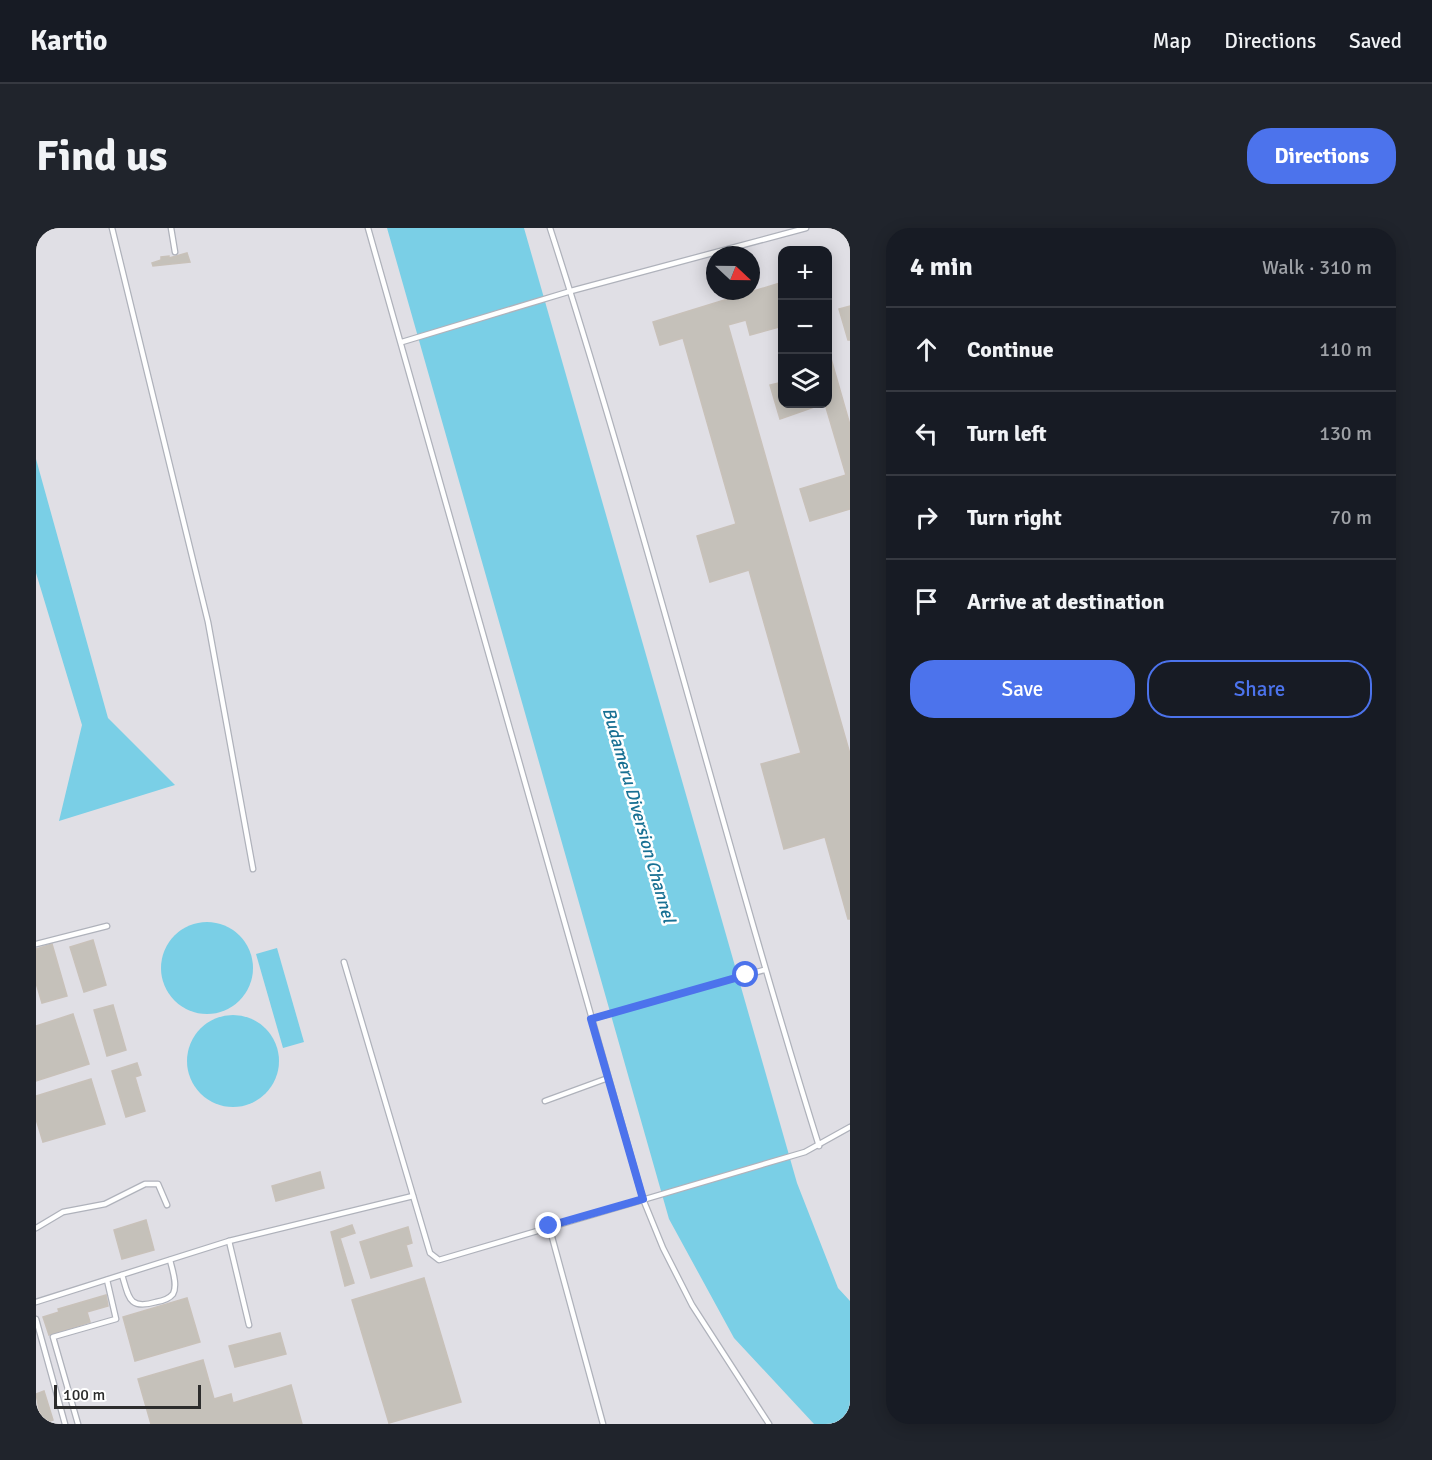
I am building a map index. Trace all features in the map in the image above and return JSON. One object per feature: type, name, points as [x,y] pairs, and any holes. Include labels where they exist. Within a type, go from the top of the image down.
[{"type":"lane","points":[[112,228],[208,622],[254,869]]},
{"type":"lane","points":[[171,228],[175,252]]},
{"type":"lane","points":[[368,228],[643,1199],[663,1248],[692,1305],[769,1424]]},
{"type":"lane","points":[[550,228],[571,291],[668,623],[764,970],[819,1146]]},
{"type":"lane","points":[[402,342],[571,291],[806,228]]},
{"type":"lane","points":[[36,944],[107,926]]},
{"type":"lane","points":[[344,962],[433,1258],[440,1260],[805,1152],[850,1127]]},
{"type":"lane","points":[[591,1019],[764,970]]},
{"type":"lane","points":[[545,1101],[608,1078]]},
{"type":"lane","points":[[36,1228],[63,1212],[105,1204],[145,1184],[158,1184],[167,1205]]},
{"type":"lane","points":[[36,1302],[229,1241],[413,1196]]},
{"type":"lane","points":[[549,1226],[603,1424]]},
{"type":"lane","points":[[229,1241],[249,1325]]},
{"type":"lane","points":[[122,1275],[129,1298],[133,1303],[142,1306],[166,1299],[173,1294],[175,1284],[170,1260]]},
{"type":"lane","points":[[78,1424],[53,1338],[116,1319],[107,1280]]},
{"type":"lane","points":[[36,1319],[64,1424]]},
{"type":"shaded area","points":[[36,228],[850,228],[850,1424],[36,1424]]},
{"type":"water","name":"Budameru Diversion Channel","points":[[387,228],[524,228],[797,1183],[838,1288],[850,1301],[850,1424],[814,1424],[734,1338],[669,1219]]},
{"type":"water","points":[[36,459],[108,718],[175,785],[59,821],[82,725],[36,573]]},
{"type":"water","points":[[207,922],[225,926],[239,936],[249,950],[253,968],[249,986],[239,1000],[225,1010],[207,1014],[189,1010],[175,1000],[165,986],[161,968],[165,950],[175,936],[189,926]]},
{"type":"water","points":[[277,948],[304,1042],[283,1048],[256,954]]},
{"type":"water","points":[[233,1015],[251,1019],[265,1029],[275,1043],[279,1061],[275,1079],[265,1093],[251,1103],[233,1107],[215,1103],[201,1093],[191,1079],[187,1061],[191,1043],[201,1029],[215,1019]]},
{"type":"building","points":[[187,253],[190,262],[153,266],[152,263],[161,260],[161,257],[169,256],[169,258]]},
{"type":"building","points":[[778,284],[778,327],[750,335],[746,320],[728,325],[850,754],[850,919],[848,919],[825,837],[784,849],[761,764],[801,753],[749,570],[710,582],[697,536],[736,524],[683,338],[660,345],[653,322],[724,300],[760,300],[760,289]]},
{"type":"building","points":[[850,306],[850,340],[848,340],[839,309]]},
{"type":"building","points":[[832,362],[850,425],[850,509],[810,521],[800,489],[846,475],[826,408],[832,408]]},
{"type":"building","points":[[778,383],[778,408],[811,408],[780,419],[770,385]]},
{"type":"building","points":[[93,940],[106,985],[84,992],[70,947]]},
{"type":"building","points":[[52,944],[67,996],[42,1003],[36,983],[36,949]]},
{"type":"building","points":[[113,1005],[126,1050],[107,1056],[94,1010]]},
{"type":"building","points":[[73,1014],[89,1064],[36,1081],[36,1026]]},
{"type":"building","points":[[137,1063],[141,1075],[135,1077],[145,1111],[126,1117],[112,1071]]},
{"type":"building","points":[[91,1079],[105,1124],[43,1142],[36,1119],[36,1096]]},
{"type":"building","points":[[320,1172],[324,1188],[276,1201],[272,1186]]},
{"type":"building","points":[[146,1220],[154,1250],[122,1259],[114,1230]]},
{"type":"building","points":[[352,1225],[355,1233],[340,1238],[354,1283],[345,1286],[331,1232]]},
{"type":"building","points":[[408,1227],[412,1243],[406,1245],[412,1266],[371,1278],[360,1242]]},
{"type":"building","points":[[424,1278],[461,1402],[389,1423],[352,1300]]},
{"type":"building","points":[[106,1295],[108,1306],[87,1312],[90,1322],[49,1335],[43,1317],[59,1312],[58,1309]]},
{"type":"building","points":[[187,1298],[200,1342],[135,1361],[123,1317]]},
{"type":"building","points":[[280,1333],[286,1354],[235,1367],[229,1346]]},
{"type":"building","points":[[203,1360],[214,1399],[231,1394],[233,1403],[291,1385],[302,1424],[151,1424],[138,1379]]},
{"type":"building","points":[[44,1391],[53,1420],[42,1424],[36,1394]]},
{"type":"route","points":[[549,1226],[643,1199],[591,1019],[746,975]]}]
